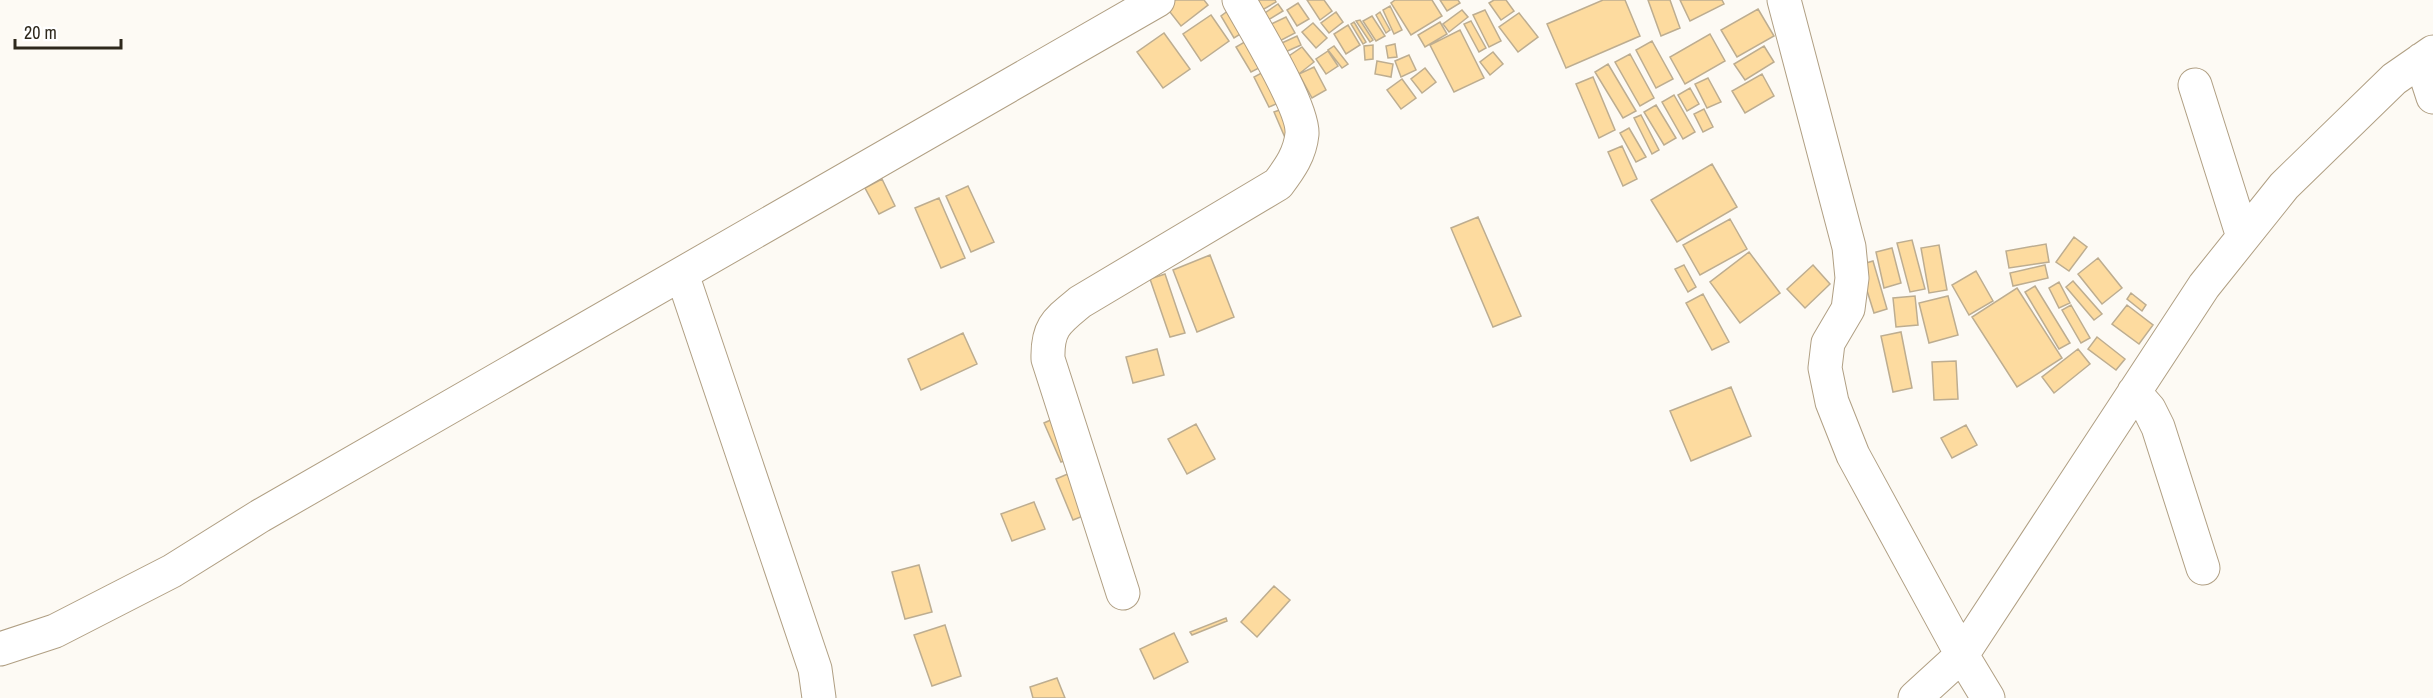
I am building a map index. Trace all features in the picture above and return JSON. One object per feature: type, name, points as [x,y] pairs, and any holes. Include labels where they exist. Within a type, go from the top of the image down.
[{"type":"street","points":[[0,649],[55,631],[171,571],[260,516],[1158,0]]},
{"type":"street","points":[[1123,593],[1048,358],[1047,340],[1056,322],[1080,302],[1278,184],[1297,159],[1302,133],[1298,109],[1239,0]]},
{"type":"street","points":[[1784,0],[1849,247],[1852,278],[1848,309],[1828,343],[1825,369],[1832,402],[1853,455],[1962,655],[1988,698]]},
{"type":"street","points":[[1915,698],[1962,655],[2204,286],[2284,186],[2394,79],[2427,56],[2433,97]]},
{"type":"street","points":[[2195,85],[2243,237]]},
{"type":"street","points":[[682,273],[815,669],[819,698]]},
{"type":"street","points":[[2134,392],[2149,409],[2158,427],[2203,568]]},
{"type":"building","points":[[1175,0],[1204,0],[1208,5],[1181,26],[1166,7]]},
{"type":"building","points":[[1249,0],[1275,0],[1276,2],[1257,13]]},
{"type":"building","points":[[1307,0],[1324,0],[1332,11],[1320,20]]},
{"type":"building","points":[[1395,0],[1432,0],[1442,16],[1411,35],[1391,3]]},
{"type":"building","points":[[1440,0],[1458,0],[1460,3],[1447,11]]},
{"type":"building","points":[[1494,0],[1506,0],[1514,11],[1501,20],[1489,3]]},
{"type":"building","points":[[1603,0],[1625,0],[1640,36],[1566,68],[1547,24]]},
{"type":"building","points":[[1648,0],[1670,0],[1680,28],[1661,36]]},
{"type":"building","points":[[1680,0],[1722,0],[1724,4],[1690,21]]},
{"type":"building","points":[[1298,3],[1309,19],[1297,26],[1287,10]]},
{"type":"building","points":[[1278,4],[1283,11],[1260,25],[1256,19]]},
{"type":"building","points":[[1390,6],[1402,30],[1394,34],[1383,10]]},
{"type":"building","points":[[1758,9],[1774,36],[1737,57],[1721,30]]},
{"type":"building","points":[[1229,10],[1242,33],[1234,38],[1221,16]]},
{"type":"building","points":[[1462,10],[1468,17],[1449,32],[1443,24]]},
{"type":"building","points":[[1485,10],[1501,41],[1489,47],[1473,15]]},
{"type":"building","points":[[1336,12],[1343,22],[1329,33],[1321,23]]},
{"type":"building","points":[[1380,12],[1390,30],[1386,33],[1376,15]]},
{"type":"building","points":[[1519,13],[1538,37],[1518,52],[1499,27]]},
{"type":"building","points":[[1211,15],[1229,41],[1201,61],[1183,34]]},
{"type":"building","points":[[1372,16],[1385,36],[1376,41],[1363,21]]},
{"type":"building","points":[[1286,17],[1295,33],[1272,45],[1263,28]]},
{"type":"building","points":[[1360,20],[1373,40],[1370,42],[1356,21]]},
{"type":"building","points":[[1471,21],[1486,48],[1479,52],[1464,24]]},
{"type":"building","points":[[1354,22],[1366,42],[1363,44],[1351,24]]},
{"type":"building","points":[[1440,22],[1447,34],[1425,47],[1418,35]]},
{"type":"building","points":[[1313,23],[1327,38],[1316,48],[1302,32]]},
{"type":"building","points":[[1348,25],[1360,45],[1346,54],[1334,34]]},
{"type":"building","points":[[1460,30],[1484,78],[1454,92],[1430,45]]},
{"type":"building","points":[[1164,33],[1190,69],[1163,88],[1137,52]]},
{"type":"building","points":[[1710,34],[1725,61],[1685,84],[1670,57]]},
{"type":"building","points":[[1297,36],[1301,45],[1274,57],[1271,48]]},
{"type":"building","points":[[1248,40],[1263,66],[1251,72],[1236,47]]},
{"type":"building","points":[[1652,41],[1673,79],[1656,88],[1636,50]]},
{"type":"building","points":[[1395,44],[1397,57],[1388,58],[1386,46]]},
{"type":"building","points":[[1373,45],[1373,59],[1365,60],[1364,46]]},
{"type":"building","points":[[1334,46],[1348,64],[1342,68],[1328,50]]},
{"type":"building","points":[[1764,46],[1774,62],[1745,80],[1734,64]]},
{"type":"building","points":[[1302,47],[1314,62],[1295,77],[1283,60]]},
{"type":"building","points":[[1328,51],[1338,66],[1326,74],[1316,59]]},
{"type":"building","points":[[1493,52],[1503,64],[1490,75],[1480,62]]},
{"type":"building","points":[[1630,54],[1654,98],[1640,106],[1615,62]]},
{"type":"building","points":[[1409,55],[1416,70],[1401,77],[1395,61]]},
{"type":"building","points":[[1377,61],[1393,64],[1391,77],[1375,74]]},
{"type":"building","points":[[1608,64],[1636,111],[1623,118],[1595,72]]},
{"type":"building","points":[[1314,67],[1326,90],[1312,98],[1299,74]]},
{"type":"building","points":[[1425,68],[1436,82],[1422,93],[1411,79]]},
{"type":"building","points":[[1267,70],[1283,101],[1269,107],[1254,77]]},
{"type":"building","points":[[1762,74],[1774,96],[1745,113],[1732,91]]},
{"type":"building","points":[[1593,77],[1615,130],[1599,138],[1576,84]]},
{"type":"building","points":[[1708,78],[1721,102],[1707,108],[1695,84]]},
{"type":"building","points":[[1402,79],[1416,98],[1401,109],[1387,90]]},
{"type":"building","points":[[1690,88],[1699,104],[1687,111],[1678,95]]},
{"type":"building","points":[[1674,95],[1695,132],[1683,139],[1662,102]]},
{"type":"building","points":[[1656,105],[1676,138],[1664,145],[1644,112]]},
{"type":"building","points":[[1285,108],[1286,140],[1274,112]]},
{"type":"building","points":[[1704,109],[1713,127],[1703,132],[1694,114]]},
{"type":"building","points":[[1641,115],[1659,150],[1652,154],[1634,118]]},
{"type":"building","points":[[1629,128],[1646,157],[1636,162],[1620,133]]},
{"type":"building","points":[[1622,146],[1637,179],[1623,186],[1608,152]]},
{"type":"building","points":[[1712,164],[1737,207],[1677,242],[1651,200]]},
{"type":"building","points":[[882,179],[895,206],[879,214],[865,188]]},
{"type":"building","points":[[968,186],[994,242],[971,252],[946,196]]},
{"type":"building","points":[[939,198],[965,258],[941,268],[915,208]]},
{"type":"building","points":[[1478,217],[1521,316],[1493,327],[1451,228]]},
{"type":"building","points":[[1730,219],[1747,249],[1700,275],[1683,245]]},
{"type":"building","points":[[2074,237],[2087,247],[2069,271],[2056,262]]},
{"type":"building","points":[[1912,240],[1925,289],[1910,292],[1897,243]]},
{"type":"building","points":[[2046,244],[2049,262],[2009,268],[2006,251]]},
{"type":"building","points":[[1939,245],[1947,290],[1929,293],[1921,248]]},
{"type":"building","points":[[1892,248],[1901,283],[1884,288],[1876,252]]},
{"type":"building","points":[[1749,252],[1780,293],[1740,323],[1710,282]]},
{"type":"building","points":[[1210,255],[1234,317],[1197,332],[1173,270]]},
{"type":"building","points":[[2098,258],[2122,288],[2102,304],[2078,274]]},
{"type":"building","points":[[1873,261],[1887,309],[1874,313],[1859,265]]},
{"type":"building","points":[[1684,265],[1696,287],[1688,292],[1675,269]]},
{"type":"building","points":[[1813,265],[1830,284],[1805,308],[1787,289]]},
{"type":"building","points":[[2045,265],[2048,278],[2013,286],[2010,273]]},
{"type":"building","points":[[1976,271],[1993,301],[1969,315],[1952,285]]},
{"type":"building","points":[[1165,274],[1185,333],[1170,337],[1150,279]]},
{"type":"building","points":[[2073,281],[2102,314],[2094,320],[2066,287]]},
{"type":"building","points":[[2059,282],[2070,303],[2059,308],[2049,288]]},
{"type":"building","points":[[2035,286],[2070,343],[2059,349],[2025,292]]},
{"type":"building","points":[[2017,288],[2062,358],[2017,387],[1972,317]]},
{"type":"building","points":[[2131,293],[2146,305],[2142,311],[2127,299]]},
{"type":"building","points":[[1703,294],[1729,342],[1712,350],[1686,303]]},
{"type":"building","points":[[1915,296],[1918,325],[1896,327],[1893,298]]},
{"type":"building","points":[[1948,296],[1958,335],[1929,343],[1919,303]]},
{"type":"building","points":[[2071,305],[2090,338],[2081,343],[2062,310]]},
{"type":"building","points":[[2127,305],[2153,325],[2139,344],[2112,324]]},
{"type":"building","points":[[1901,332],[1912,388],[1893,392],[1881,336]]},
{"type":"building","points":[[963,333],[977,364],[921,390],[908,359]]},
{"type":"building","points":[[2097,337],[2125,359],[2116,370],[2088,349]]},
{"type":"building","points":[[1157,349],[1164,375],[1133,383],[1126,357]]},
{"type":"building","points":[[2078,349],[2090,364],[2054,393],[2042,377]]},
{"type":"building","points":[[1956,361],[1958,399],[1934,400],[1932,362]]},
{"type":"building","points":[[1731,387],[1751,436],[1691,461],[1670,411]]},
{"type":"building","points":[[1055,418],[1072,458],[1061,462],[1044,423]]},
{"type":"building","points":[[1196,424],[1215,459],[1187,474],[1168,439]]},
{"type":"building","points":[[1966,425],[1977,445],[1952,458],[1941,438]]},
{"type":"building","points":[[1070,473],[1088,514],[1073,520],[1056,479]]},
{"type":"building","points":[[1034,502],[1045,529],[1012,541],[1001,514]]},
{"type":"building","points":[[919,565],[932,612],[905,619],[892,572]]},
{"type":"building","points":[[1274,586],[1290,600],[1257,637],[1241,622]]},
{"type":"building","points":[[1226,618],[1227,621],[1192,635],[1190,632]]},
{"type":"building","points":[[945,625],[961,676],[932,686],[914,635]]},
{"type":"building","points":[[1174,633],[1188,662],[1154,679],[1140,649]]},
{"type":"building","points":[[1057,678],[1065,698],[1033,698],[1030,687]]}]
